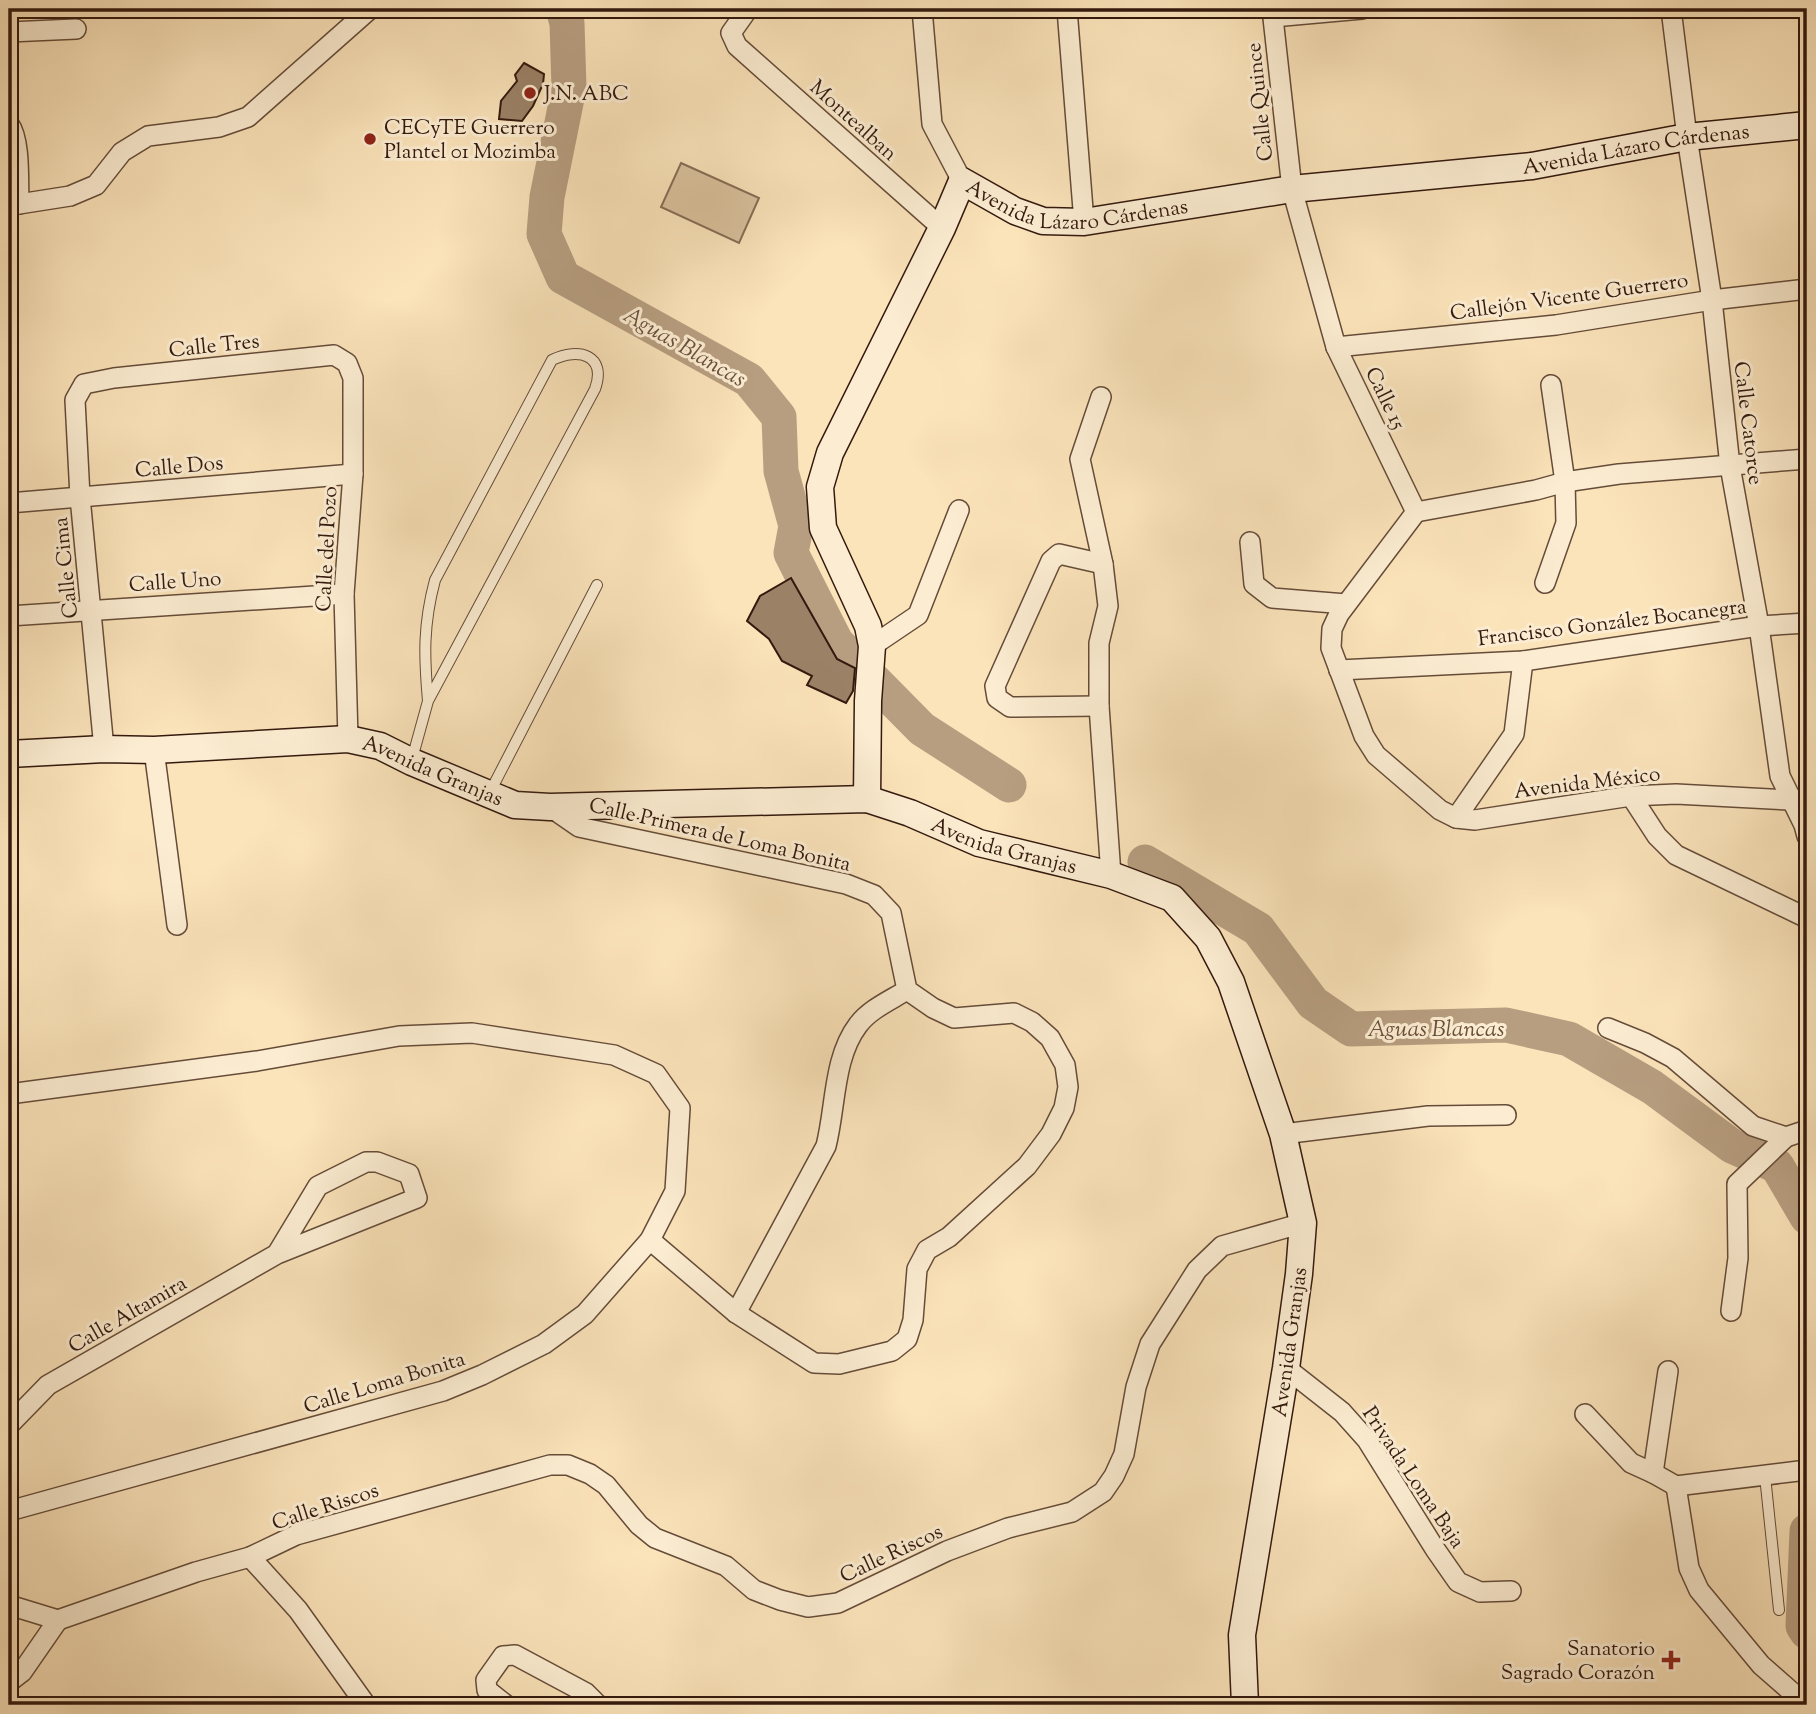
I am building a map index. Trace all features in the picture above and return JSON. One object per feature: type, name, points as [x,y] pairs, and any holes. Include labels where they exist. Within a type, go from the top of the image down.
[{"type":"main road","name":"Avenida Lázaro Cárdenas","points":[[867,799],[868,701],[872,646],[868,626],[823,528],[820,487],[830,453],[942,228],[962,181],[1015,211],[1043,221],[1084,222],[1292,190],[1532,166],[1687,137],[1807,125]]},
{"type":"main road","name":"Avenida Granjas","points":[[9,754],[104,748],[154,750],[348,739],[380,746],[489,796],[515,805],[550,807],[867,799],[910,813],[979,843],[1111,876],[1172,898],[1208,939],[1231,982],[1283,1134],[1303,1223],[1300,1274],[1242,1635],[1245,1705]]},
{"type":"street","points":[[9,124],[12,127],[17,156],[14,204],[70,196],[96,185],[121,152],[148,136],[219,127],[248,117],[370,9]]},
{"type":"street","name":"Montealban","points":[[748,9],[732,33],[737,46],[942,228]]},
{"type":"street","points":[[922,9],[932,124],[962,181]]},
{"type":"street","points":[[1067,9],[1084,222]]},
{"type":"street","points":[[1273,13],[1362,9]]},
{"type":"street","name":"Calle Catorce","points":[[1671,9],[1712,299],[1730,466],[1759,626],[1780,776],[1799,799],[1807,836]]},
{"type":"street","name":"Calle Quince","points":[[1273,13],[1292,190]]},
{"type":"street","points":[[9,32],[76,29]]},
{"type":"street","name":"Calle 15","points":[[1292,190],[1336,347],[1416,512]]},
{"type":"street","name":"Callejón Vicente Guerrero","points":[[1336,347],[1556,325],[1712,299],[1807,289]]},
{"type":"street","name":"Calle Tres","points":[[84,384],[114,378],[334,355],[347,363]]},
{"type":"street","name":"Calle del Pozo","points":[[347,363],[353,378],[353,474],[344,594],[348,739]]},
{"type":"street","name":"Calle Cima","points":[[84,384],[75,400],[80,497],[104,748]]},
{"type":"street","points":[[1545,583],[1566,523],[1564,482],[1551,385]]},
{"type":"street","points":[[1101,397],[1080,459],[1108,606],[1099,643],[1099,706],[1111,876]]},
{"type":"street","points":[[1523,661],[1514,734],[1456,818],[1440,810],[1376,755],[1364,736],[1331,648],[1332,629],[1346,604],[1416,512],[1536,490],[1564,482],[1619,474],[1807,458]]},
{"type":"street","name":"Calle Dos","points":[[9,503],[353,474]]},
{"type":"street","points":[[872,646],[918,615],[959,510]]},
{"type":"street","points":[[1250,542],[1254,584],[1272,598],[1346,604]]},
{"type":"street","points":[[1099,706],[1010,707],[997,698],[995,686],[1051,561],[1059,554],[1102,564]]},
{"type":"street","name":"Calle Uno","points":[[9,616],[344,594]]},
{"type":"street","name":"Francisco González Bocanegra","points":[[1339,670],[1523,661],[1759,626],[1807,623]]},
{"type":"street","points":[[154,750],[177,925]]},
{"type":"street","name":"Avenida México","points":[[1456,818],[1475,820],[1631,796],[1676,794],[1799,799]]},
{"type":"street","points":[[1631,796],[1657,835],[1676,855],[1807,918]]},
{"type":"street","name":"Calle Primera de Loma Bonita","points":[[550,807],[579,827],[846,884],[874,895],[891,913],[907,990]]},
{"type":"street","points":[[650,1240],[736,1313],[814,1363],[839,1364],[892,1351],[907,1339],[913,1320],[918,1269],[927,1250],[949,1237],[1027,1166],[1051,1134],[1064,1108],[1068,1087],[1065,1065],[1050,1038],[1032,1022],[1014,1013],[954,1018],[933,1008],[907,990],[877,1008],[859,1024],[847,1045],[837,1079],[832,1120],[825,1146],[736,1313]]},
{"type":"street","points":[[1608,1028],[1673,1058],[1753,1126],[1785,1137]]},
{"type":"street","name":"Calle Loma Bonita","points":[[9,1094],[257,1061],[399,1036],[472,1033],[614,1055],[656,1073],[680,1108],[675,1191],[650,1240],[585,1314],[544,1344],[482,1376],[443,1391],[9,1511]]},
{"type":"street","points":[[1283,1134],[1428,1116],[1506,1115]]},
{"type":"street","points":[[1731,1311],[1738,1258],[1737,1184],[1785,1137],[1807,1130]]},
{"type":"street","name":"Calle Altamira","points":[[9,1425],[48,1385],[277,1254],[417,1198],[408,1174],[366,1162],[318,1186],[277,1254]]},
{"type":"street","name":"Calle Riscos","points":[[58,1620],[196,1572],[250,1557],[296,1535],[550,1465],[568,1465],[590,1474],[606,1485],[639,1525],[655,1538],[726,1566],[754,1590],[808,1607],[838,1603],[947,1551],[1008,1528],[1072,1513],[1103,1492],[1124,1454],[1136,1387],[1150,1344],[1197,1270],[1222,1246],[1303,1223]]},
{"type":"street","name":"Privada Loma Baja","points":[[1286,1368],[1342,1412],[1367,1440],[1434,1549],[1458,1582],[1480,1592],[1511,1591]]},
{"type":"street","points":[[1653,1474],[1668,1371]]},
{"type":"street","points":[[1585,1414],[1631,1463],[1676,1486],[1801,1471]]},
{"type":"street","points":[[1676,1486],[1689,1568],[1699,1590],[1761,1665],[1794,1694],[1807,1701]]},
{"type":"street","points":[[250,1557],[298,1609],[366,1705]]},
{"type":"street","points":[[9,1605],[58,1620],[22,1672],[9,1682]]},
{"type":"street","points":[[506,1705],[487,1690],[486,1680],[503,1656],[515,1655],[586,1693],[598,1705]]},
{"type":"lane","points":[[412,762],[428,701],[596,389],[598,371],[588,357],[569,353],[552,360],[435,580],[428,605],[424,649],[428,701]]},
{"type":"lane","points":[[489,796],[597,584]]},
{"type":"lane","points":[[1765,1476],[1779,1609]]},
{"type":"shaded area","points":[[681,163],[759,198],[739,243],[661,207]]},
{"type":"building","name":"J.N. ABC","points":[[524,63],[544,74],[543,84],[533,106],[522,121],[499,119],[501,101],[517,81],[515,75]]},
{"type":"building","points":[[791,578],[837,659],[855,668],[853,691],[846,703],[807,685],[812,676],[782,661],[769,639],[747,621],[760,596]]},
{"type":"waterway","name":"Aguas Blancas","points":[[563,9],[567,23],[569,88],[547,197],[544,234],[563,277],[749,380],[779,417],[781,471],[796,526],[791,553],[836,642],[922,729],[1009,785]]},
{"type":"waterway","name":"Aguas Blancas","points":[[1145,862],[1258,929],[1313,1003],[1351,1029],[1506,1025],[1569,1039],[1652,1087],[1732,1146],[1777,1166],[1807,1217]]},
{"type":"waterway","name":"Aguas Blancas","points":[[1807,1531],[1803,1626],[1807,1632]]},
{"type":"place","name":"J.N. ABC","points":[[530,93]]},
{"type":"place","name":"CECyTE Guerrero Plantel 01 Mozimba","points":[[370,139]]},
{"type":"place","name":"Sanatorio Sagrado Corazón","points":[[1671,1660]]}]
